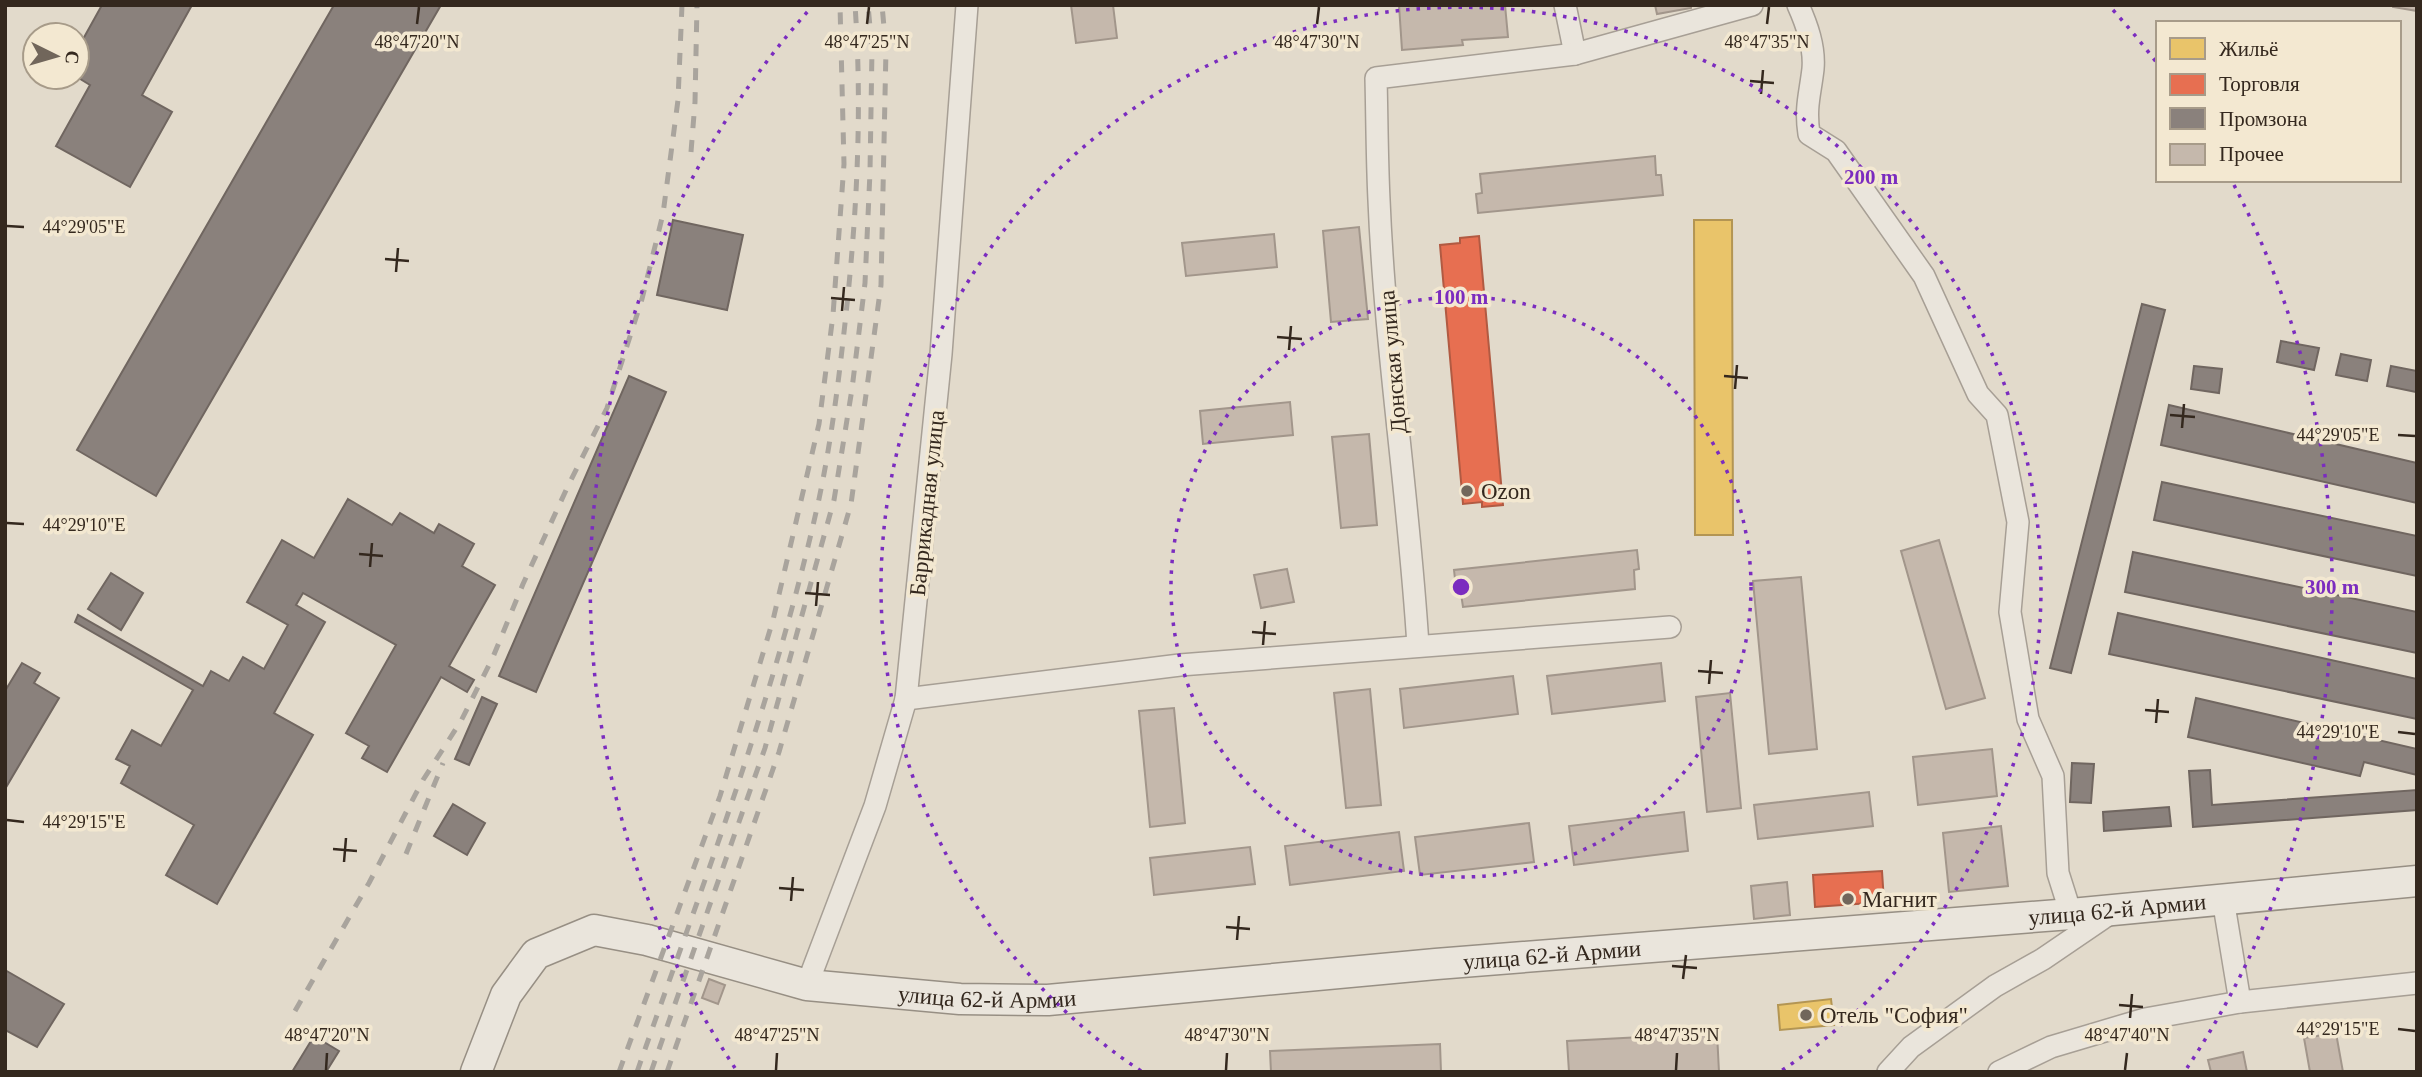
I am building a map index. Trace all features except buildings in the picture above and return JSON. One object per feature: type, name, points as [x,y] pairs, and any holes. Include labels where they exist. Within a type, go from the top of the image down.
[{"type":"street","name":"Баррикадная улица","points":[[807,985],[875,806],[906,699],[941,354],[967,5]]},
{"type":"street","points":[[1565,5],[1575,54],[1752,5]]},
{"type":"street","points":[[1798,5],[1808,27],[1813,66],[1806,112],[1809,134],[1836,151],[1924,276],[1978,394],[1997,415],[2018,522],[2010,612],[2028,719],[2053,776],[2058,873],[2071,914]]},
{"type":"street","name":"Донская улица","points":[[1418,646],[1412,543],[1392,359],[1379,202],[1376,78],[1575,54]]},
{"type":"street","points":[[906,699],[1180,665],[1670,628]]},
{"type":"street","name":"улица 62-й Армии","points":[[476,1072],[506,995],[536,954],[594,930],[647,940],[807,985],[960,999],[1048,1000],[1436,964],[2071,914],[2417,881]]},
{"type":"street","points":[[2223,899],[2240,1002]]},
{"type":"street","points":[[1888,1072],[1911,1047],[1985,993],[2043,959],[2117,908]]},
{"type":"street","points":[[1999,1072],[2051,1047],[2145,1019],[2240,1002],[2417,984]]},
{"type":"railway","points":[[295,1011],[369,883],[423,780],[461,721],[493,657],[567,488],[607,408],[642,299],[663,214],[678,100],[682,5]]},
{"type":"railway","points":[[691,152],[697,5]]},
{"type":"railway","points":[[619,1072],[720,796],[773,620],[819,424],[833,315],[844,164],[840,5]]},
{"type":"railway","points":[[637,1072],[760,717],[802,572],[819,499],[838,381],[855,215],[858,131],[855,5]]},
{"type":"railway","points":[[651,1072],[765,748],[834,500],[852,389],[865,283],[872,49],[868,5]]},
{"type":"railway","points":[[667,1072],[779,752],[851,504],[881,285],[886,49],[882,5]]},
{"type":"railway","points":[[406,854],[443,763]]},
{"type":"place","name":"Ozon","points":[[1467,491]]},
{"type":"place","name":"Магнит","points":[[1848,899]]},
{"type":"place","name":"Отель \"София\"","points":[[1806,1015]]}]
